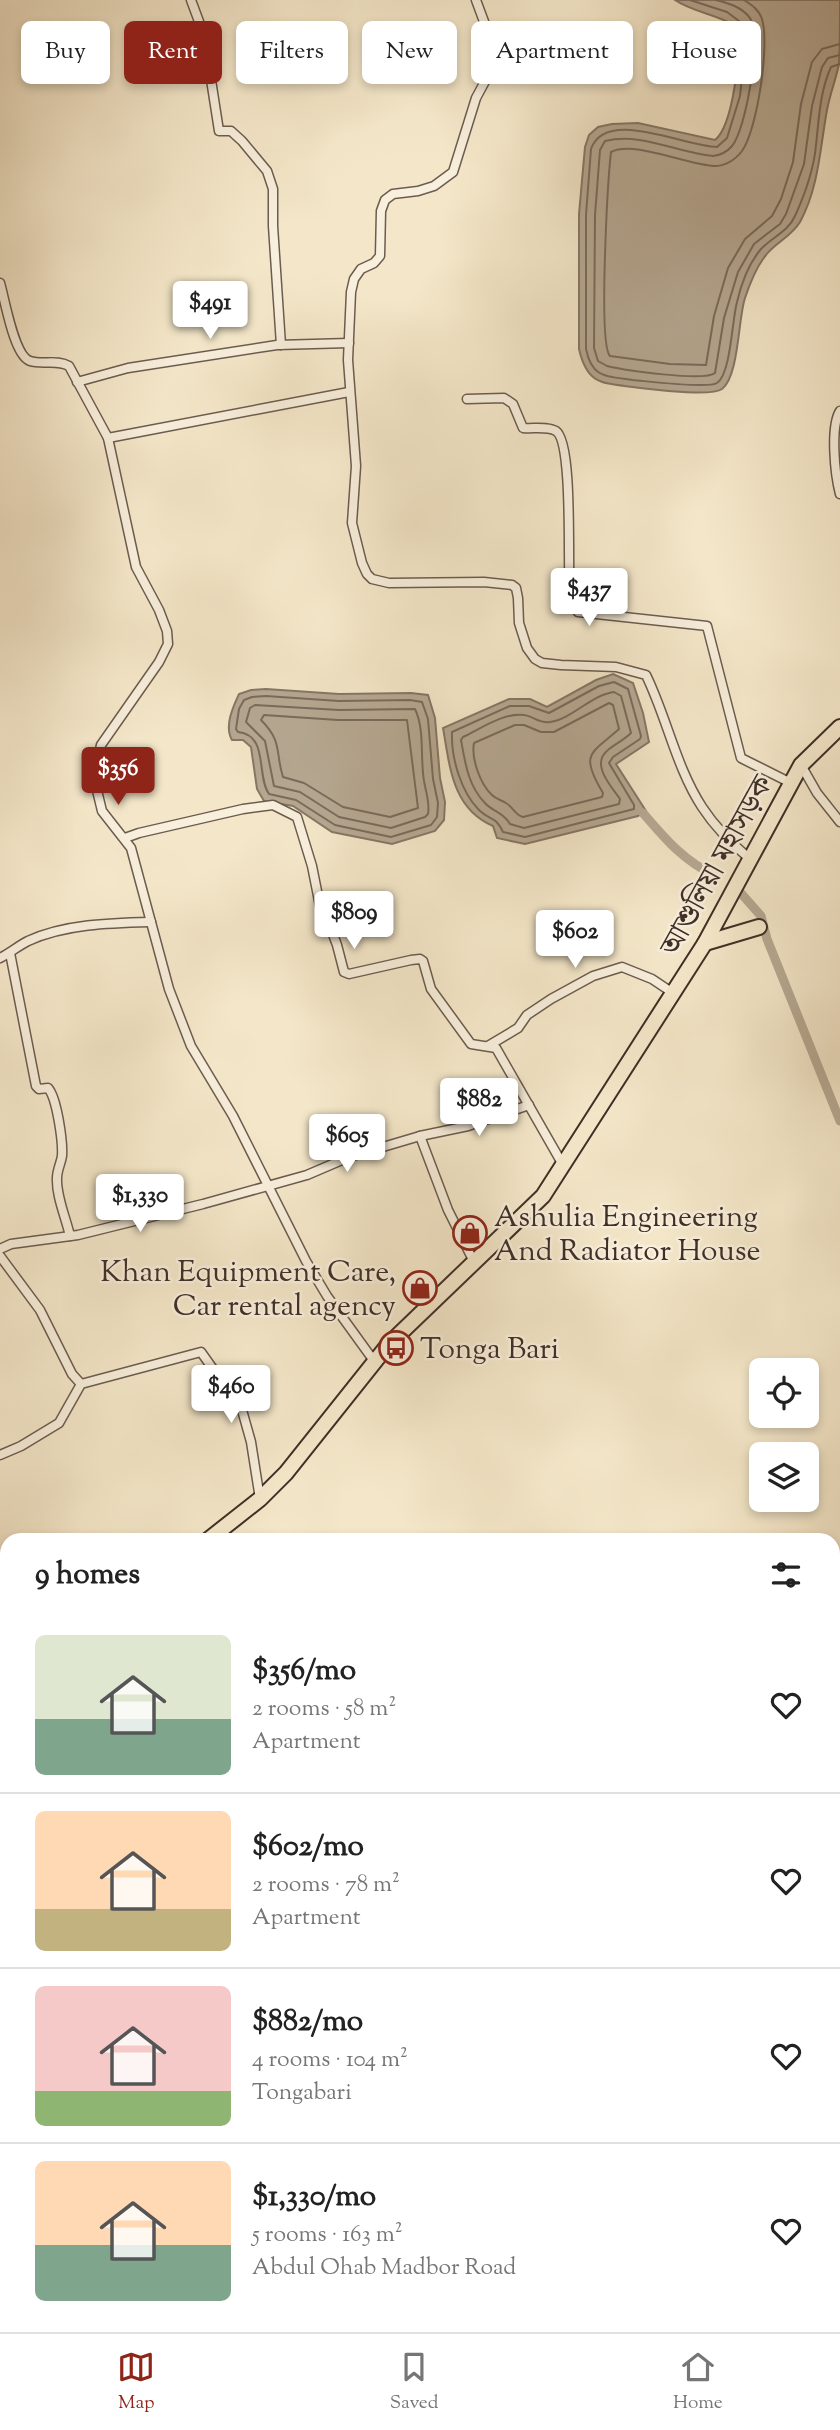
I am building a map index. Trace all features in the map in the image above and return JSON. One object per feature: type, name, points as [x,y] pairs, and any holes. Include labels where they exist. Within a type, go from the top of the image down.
[{"type":"highway","name":"আশুলিয়া মহাসড়ক","points":[[217,1533],[260,1499],[286,1473],[388,1345],[543,1196],[705,943],[801,765],[840,727]]},
{"type":"highway","points":[[705,943],[759,927]]},
{"type":"street","points":[[191,0],[204,35],[219,129],[222,132],[231,131],[242,141],[267,171],[273,190],[281,345]]},
{"type":"street","points":[[476,0],[486,27],[493,60],[490,72],[476,98],[453,172],[434,186],[393,194],[385,200],[381,211],[380,256],[374,263],[361,269],[354,279],[351,292],[349,392],[356,466],[353,530],[367,574],[372,579],[389,583],[484,582],[512,585],[516,588],[518,598],[519,623],[527,648],[535,659],[542,663],[561,665],[617,667],[646,675],[676,752],[701,806],[726,838],[750,859]]},
{"type":"street","points":[[0,283],[15,340],[23,357],[31,362],[62,362],[69,366],[108,438],[136,567],[167,631],[168,644],[159,662],[102,746],[94,778],[102,811],[131,848],[169,989],[191,1046],[233,1116],[306,1261],[327,1296],[374,1361]]},
{"type":"street","points":[[77,382],[128,368],[281,345],[349,343]]},
{"type":"street","points":[[108,438],[349,392]]},
{"type":"street","points":[[467,399],[504,398],[513,404],[523,428],[549,429],[560,436],[564,444],[567,467],[570,602],[578,612],[707,626],[741,758],[792,783]]},
{"type":"street","points":[[840,411],[836,417],[835,431],[836,481],[840,494]]},
{"type":"street","points":[[801,765],[817,793],[840,822]]},
{"type":"street","points":[[125,838],[243,809],[273,805],[298,817],[321,911],[328,921],[344,972],[349,974],[420,959],[438,1000],[471,1044],[496,1048],[563,1165]]},
{"type":"street","points":[[0,958],[28,941],[74,929],[111,923],[151,922]]},
{"type":"street","points":[[10,953],[36,1086],[51,1090],[56,1111],[62,1141],[62,1157],[57,1177],[70,1236]]},
{"type":"street","points":[[488,1046],[518,1028],[527,1015],[551,999],[593,976],[622,967],[652,979],[673,993]]},
{"type":"street","points":[[0,1249],[11,1244],[70,1236],[203,1204],[307,1175],[349,1157],[419,1136],[468,1126],[529,1105]]},
{"type":"street","points":[[419,1136],[448,1210],[474,1262]]},
{"type":"street","points":[[0,1256],[40,1310],[72,1374],[80,1384]]},
{"type":"street","points":[[0,1455],[21,1447],[59,1423],[80,1384],[201,1352],[242,1410],[251,1442],[260,1499]]},
{"type":"water","points":[[675,0],[840,0],[839,64],[828,104],[811,195],[800,222],[770,250],[754,275],[743,307],[735,360],[728,382],[722,389],[706,392],[665,391],[597,380],[586,369],[579,349],[579,214],[585,147],[589,135],[598,127],[638,123],[715,140],[727,120],[735,84],[761,84],[761,21],[726,21]]},
{"type":"water","points":[[613,674],[633,683],[643,713],[649,742],[616,764],[646,811],[638,816],[525,844],[497,838],[493,826],[469,809],[455,785],[443,728],[509,699],[530,699],[547,707],[596,680]]},
{"type":"water","points":[[266,689],[339,694],[428,695],[435,718],[440,778],[445,802],[444,820],[435,831],[392,844],[332,832],[293,806],[264,801],[257,789],[251,747],[243,740],[232,740],[229,729],[230,717],[239,694]]},
{"type":"waterway","points":[[643,813],[685,857],[717,877]]},
{"type":"waterway","points":[[739,891],[761,916],[767,939],[840,1121]]},
{"type":"place","name":"Ashulia Engineering And Radiator House","points":[[470,1233]]},
{"type":"place","name":"Khan Equipment Care, Car rental agency","points":[[420,1288]]},
{"type":"place","name":"Tonga Bari","points":[[396,1348]]}]
